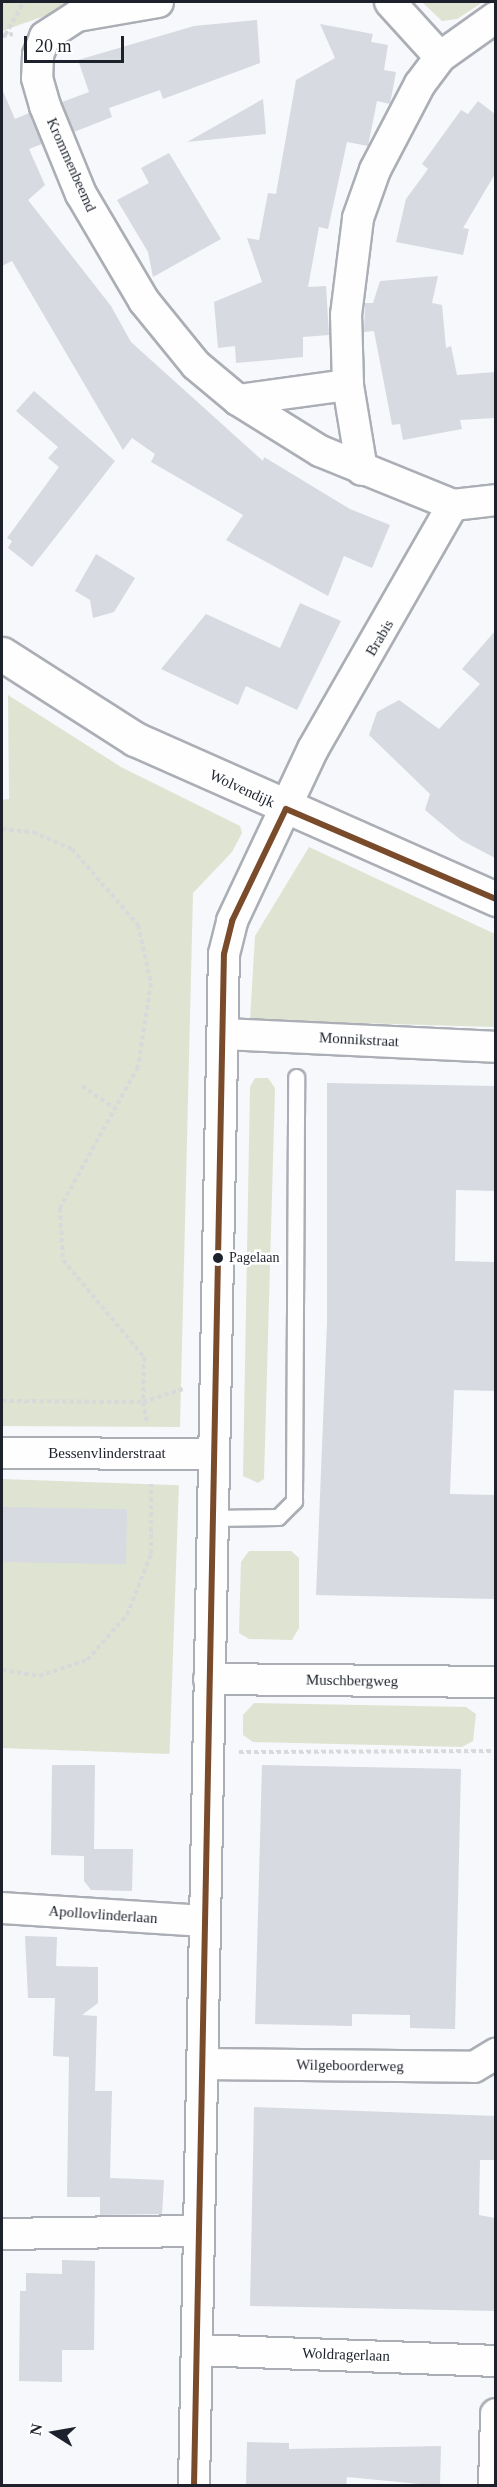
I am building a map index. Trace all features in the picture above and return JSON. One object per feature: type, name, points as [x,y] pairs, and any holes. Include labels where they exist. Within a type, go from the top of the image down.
[{"type":"street","name":"Krommenbeemd","points":[[158,2],[60,24],[45,37],[37,78],[81,195],[144,301],[196,365],[238,400],[362,470],[453,505]]},
{"type":"street","points":[[390,2],[440,57]]},
{"type":"street","points":[[362,470],[348,385],[346,315],[358,218],[396,123],[440,57],[495,17]]},
{"type":"street","points":[[238,400],[348,385]]},
{"type":"street","points":[[453,505],[495,500]]},
{"type":"street","name":"Brabis","points":[[286,809],[313,749],[453,505]]},
{"type":"street","name":"Wolvendijk","points":[[2,654],[135,739],[286,809],[495,899]]},
{"type":"street","points":[[194,2486],[224,954],[232,921],[286,809]]},
{"type":"street","name":"Monnikstraat","points":[[223,1034],[495,1047]]},
{"type":"street","name":"Bessenvlinderstraat","points":[[2,1453],[213,1454]]},
{"type":"street","name":"Muschbergweg","points":[[209,1679],[495,1682]]},
{"type":"street","name":"Apollovlinderlaan","points":[[2,1908],[205,1921]]},
{"type":"street","name":"Wilgeboorderweg","points":[[202,2064],[474,2067],[495,2054]]},
{"type":"street","points":[[2,2234],[199,2231]]},
{"type":"street","name":"Woldragerlaan","points":[[197,2350],[495,2361]]},
{"type":"street","points":[[494,2486],[495,2414]]},
{"type":"lane","points":[[212,1518],[278,1517],[294,1501],[296,1077]]},
{"type":"path","points":[[5,36],[24,2]]},
{"type":"path","points":[[2,829],[33,832],[72,849],[138,925],[151,983],[138,1067],[117,1110],[60,1208],[63,1260],[118,1320],[144,1357],[143,1402],[152,1454],[151,1554],[127,1615],[87,1660],[39,1676],[2,1670]]},
{"type":"path","points":[[82,1086],[117,1110]]},
{"type":"path","points":[[2,1401],[143,1402],[196,1385]]},
{"type":"path","points":[[208,1752],[495,1751]]},
{"type":"green space","points":[[2,2],[84,2],[2,31]]},
{"type":"green space","points":[[422,2],[483,2],[457,19],[442,21]]},
{"type":"green space","points":[[8,695],[121,767],[240,826],[242,833],[232,852],[193,893],[180,1427],[2,1426],[2,800],[9,799]]},
{"type":"green space","points":[[309,847],[495,934],[495,1027],[250,1020],[255,936]]},
{"type":"green space","points":[[255,1078],[268,1078],[275,1088],[264,1479],[258,1483],[243,1476],[250,1087]]},
{"type":"green space","points":[[2,1479],[179,1485],[170,1754],[2,1748]]},
{"type":"green space","points":[[249,1551],[291,1551],[299,1558],[299,1628],[292,1640],[249,1639],[239,1633],[241,1562]]},
{"type":"green space","points":[[254,1703],[466,1707],[476,1714],[473,1741],[462,1747],[253,1742],[243,1735],[243,1715]]},
{"type":"building","points":[[257,20],[260,63],[163,99],[160,90],[109,108],[112,117],[74,132],[62,102],[89,92],[78,60],[194,26]]},
{"type":"building","points":[[320,24],[373,34],[371,42],[388,45],[384,70],[396,72],[390,104],[377,101],[368,146],[347,142],[328,229],[319,227],[308,287],[326,286],[329,335],[303,337],[303,357],[236,363],[235,346],[218,348],[214,302],[262,282],[247,238],[259,240],[268,193],[276,194],[296,80],[335,58]]},
{"type":"building","points":[[2,89],[15,119],[29,113],[42,144],[29,149],[45,185],[28,200],[111,306],[131,342],[263,461],[264,457],[350,509],[390,525],[372,568],[344,556],[328,596],[226,540],[243,515],[151,462],[155,454],[132,438],[123,450],[12,261],[2,266]]},
{"type":"building","points":[[263,99],[266,134],[187,142]]},
{"type":"building","points":[[478,101],[495,114],[495,174],[463,228],[469,229],[463,255],[396,242],[406,199],[428,169],[422,164],[461,110],[468,114]]},
{"type":"building","points":[[169,153],[221,239],[153,277],[148,252],[117,200],[149,183],[141,168]]},
{"type":"building","points":[[438,276],[432,303],[442,305],[446,348],[451,346],[457,375],[495,372],[495,418],[460,420],[462,429],[403,440],[400,424],[392,425],[374,331],[364,332],[365,303],[373,303],[380,281]]},
{"type":"building","points":[[34,391],[115,461],[32,567],[8,548],[12,541],[7,538],[59,467],[48,458],[58,447],[16,411]]},
{"type":"building","points":[[96,554],[135,578],[114,612],[93,618],[90,600],[75,591]]},
{"type":"building","points":[[300,603],[341,621],[297,710],[246,686],[238,705],[161,669],[206,614],[280,648]]},
{"type":"building","points":[[495,631],[495,858],[461,840],[425,810],[430,794],[369,735],[377,712],[399,700],[439,729],[480,684],[462,669]]},
{"type":"building","points":[[327,1083],[495,1086],[495,1191],[456,1190],[455,1261],[495,1262],[495,1391],[454,1390],[450,1494],[495,1495],[495,1599],[316,1595],[327,1323]]},
{"type":"building","points":[[2,1507],[127,1509],[126,1564],[2,1562]]},
{"type":"building","points":[[52,1765],[95,1765],[94,1849],[133,1849],[132,1891],[91,1890],[84,1881],[84,1856],[51,1855]]},
{"type":"building","points":[[262,1765],[461,1769],[455,2029],[410,2028],[410,2015],[352,2014],[352,2026],[255,2024]]},
{"type":"building","points":[[25,1936],[57,1937],[56,1966],[98,1967],[98,2003],[82,2015],[97,2016],[95,2091],[112,2091],[110,2178],[164,2180],[162,2214],[100,2215],[100,2197],[67,2197],[69,2057],[53,2056],[55,1998],[28,1998]]},
{"type":"building","points":[[254,2107],[495,2116],[495,2160],[480,2160],[479,2215],[495,2218],[495,2311],[250,2306]]},
{"type":"building","points":[[62,2260],[95,2261],[94,2350],[62,2350],[62,2382],[19,2381],[20,2291],[26,2291],[26,2273],[62,2274]]},
{"type":"building","points":[[247,2442],[289,2443],[289,2449],[441,2446],[440,2486],[347,2477],[346,2486],[246,2486]]},
{"type":"transit line","points":[[194,2486],[224,954],[232,921],[286,809],[496,899]]},
{"type":"place","name":"Pagelaan","points":[[218,1258]]}]
